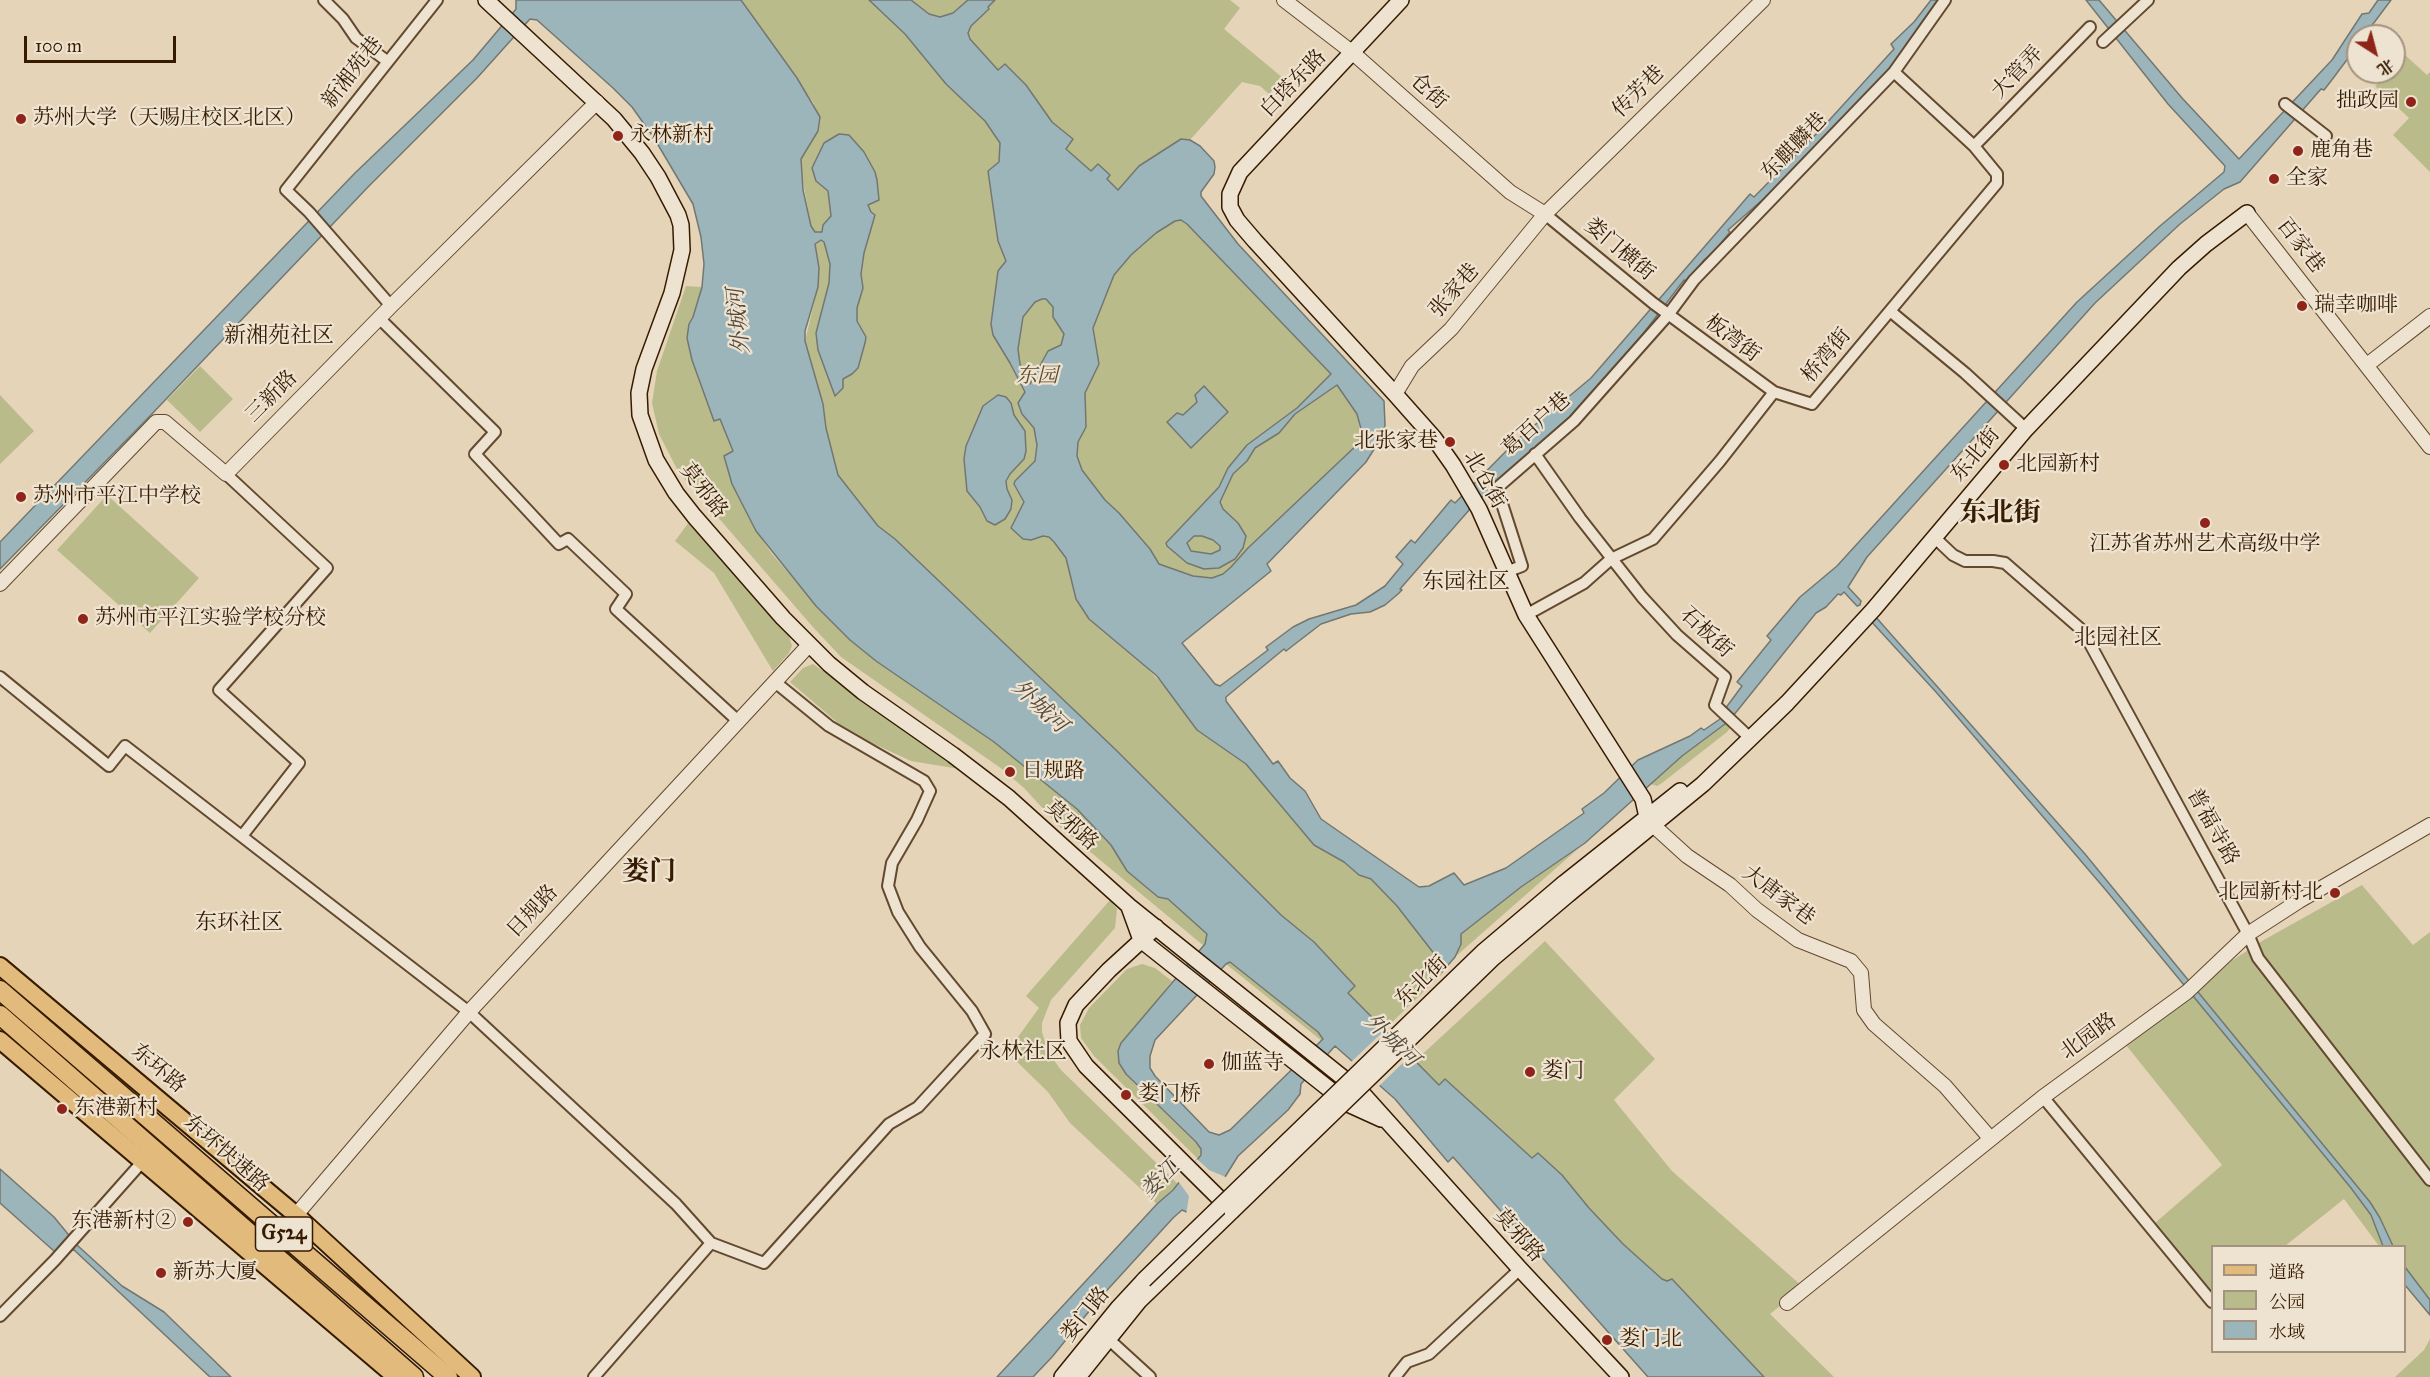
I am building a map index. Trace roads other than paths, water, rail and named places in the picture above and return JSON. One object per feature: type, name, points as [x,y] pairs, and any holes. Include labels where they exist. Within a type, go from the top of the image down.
[{"type":"highway","name":"东环快速路","points":[[0,990],[119,1090],[448,1377]]},
{"type":"highway","name":"G524","points":[[0,1015],[405,1374]]},
{"type":"main road","name":"莫邪路","points":[[486,0],[597,102],[642,153],[670,197],[681,225],[682,250],[672,293],[644,369],[639,393],[640,415],[648,443],[676,494],[809,645],[863,692],[953,755],[1009,798],[1129,906],[1362,1093],[1520,1269],[1621,1377]]},
{"type":"main road","name":"白塔东路","points":[[1229,203],[1232,187],[1240,172],[1401,0]]},
{"type":"main road","name":"北仓街","points":[[1229,203],[1237,220],[1255,241],[1434,438],[1479,509],[1526,615],[1643,799],[1650,821]]},
{"type":"main road","name":"东北街","points":[[1148,1284],[1484,951],[1566,889],[1750,738],[1816,672],[2026,429],[2179,268],[2247,213]]},
{"type":"main road","name":"莫邪路","points":[[1129,906],[1141,940],[1348,1104],[1387,1121]]},
{"type":"main road","points":[[1156,927],[1076,1005],[1069,1018],[1067,1034],[1074,1052],[1082,1061],[1228,1207]]},
{"type":"main road","name":"东环路","points":[[0,966],[296,1215],[472,1377]]},
{"type":"main road","points":[[0,1040],[143,1161],[405,1374]]},
{"type":"main road","name":"娄门路","points":[[1062,1377],[1104,1335],[1148,1284]]},
{"type":"main road","name":"娄门路","points":[[1077,1377],[1104,1335]]},
{"type":"street","points":[[324,0],[343,19],[356,38],[387,62]]},
{"type":"street","name":"新湘苑巷","points":[[391,306],[328,232],[286,190],[437,0]]},
{"type":"street","name":"仓街","points":[[1284,0],[1353,53],[1510,192],[1545,214]]},
{"type":"street","name":"传芳巷","points":[[1545,214],[1763,0]]},
{"type":"street","name":"东麒麟巷","points":[[1666,313],[1694,280],[1894,72],[1945,0]]},
{"type":"street","points":[[2107,39],[2148,0]]},
{"type":"street","name":"大管弄","points":[[1974,146],[2090,27]]},
{"type":"street","name":"桥湾街","points":[[1526,615],[1584,583],[1611,559],[1653,539],[1774,392],[1812,404],[1997,183],[1997,174],[1974,146],[1894,72]]},
{"type":"street","name":"三新路","points":[[226,474],[379,318],[597,102]]},
{"type":"street","points":[[2285,104],[2326,135]]},
{"type":"street","name":"百家巷","points":[[2247,213],[2430,447]]},
{"type":"street","name":"娄门横街","points":[[1545,214],[1666,313]]},
{"type":"street","name":"张家巷","points":[[1395,394],[1406,373],[1451,329],[1545,214]]},
{"type":"street","points":[[1890,311],[2026,429]]},
{"type":"street","name":"板湾街","points":[[1666,313],[1774,392]]},
{"type":"street","name":"葛百户巷","points":[[1506,572],[1522,566],[1497,488],[1574,421],[1666,313]]},
{"type":"street","points":[[2367,364],[2430,316]]},
{"type":"street","points":[[379,318],[495,432],[474,454],[559,544],[568,539],[626,594],[616,609],[738,722]]},
{"type":"street","points":[[0,584],[156,422],[165,422],[226,474],[327,568],[219,690],[299,763],[242,836]]},
{"type":"street","points":[[1536,454],[1611,559]]},
{"type":"street","name":"普福寺路","points":[[1934,537],[1953,555],[1965,561],[2005,563],[2083,631],[2248,934],[2258,958],[2430,1180]]},
{"type":"street","name":"石板街","points":[[1611,559],[1677,635],[1725,677],[1715,705],[1750,738]]},
{"type":"street","name":"日规路","points":[[296,1215],[469,1012],[809,645]]},
{"type":"street","points":[[0,677],[109,766],[125,746],[469,1012],[676,1204],[711,1243],[764,1263],[889,1124],[918,1107],[985,1034],[972,1011],[920,947],[898,912],[888,886],[892,863],[917,820],[930,791],[924,781],[829,726],[775,682]]},
{"type":"street","name":"大唐家巷","points":[[1650,821],[1687,856],[1730,885],[1798,940],[1851,961],[1861,973],[1864,1010],[1874,1024],[1945,1086],[1990,1138]]},
{"type":"street","name":"北园路","points":[[1787,1303],[1990,1138],[2191,989],[2248,934],[2299,900],[2430,825]]},
{"type":"street","points":[[2043,1097],[2211,1301]]},
{"type":"street","points":[[0,1316],[55,1260],[143,1161]]},
{"type":"street","points":[[594,1377],[711,1243]]},
{"type":"street","points":[[1395,1377],[1407,1362],[1429,1354],[1520,1269]]},
{"type":"street","points":[[1104,1335],[1150,1377]]},
{"type":"water","name":"外城河","points":[[516,0],[741,0],[797,78],[820,117],[818,131],[801,159],[803,190],[811,226],[815,232],[822,232],[823,225],[831,216],[828,191],[816,181],[812,168],[824,143],[839,134],[849,135],[864,152],[877,180],[879,200],[868,205],[875,215],[864,253],[861,274],[863,288],[857,308],[857,321],[866,337],[865,343],[858,368],[843,379],[843,388],[835,396],[818,350],[816,333],[829,283],[830,264],[824,242],[821,240],[815,244],[819,268],[818,287],[805,331],[805,341],[823,404],[826,428],[838,475],[878,526],[895,539],[1116,750],[1281,915],[1314,942],[1355,986],[1348,993],[1439,1085],[1445,1079],[1532,1158],[1538,1153],[1562,1175],[1623,1244],[1662,1279],[1667,1281],[1672,1279],[1764,1377],[1648,1377],[1453,1157],[1448,1162],[1395,1099],[1335,1046],[1301,1084],[1300,1094],[1288,1110],[1238,1156],[1225,1177],[1189,1213],[1182,1210],[1173,1218],[1099,1299],[1033,1377],[997,1377],[1157,1204],[1173,1190],[1201,1155],[1201,1149],[1196,1142],[1126,1074],[1119,1063],[1118,1051],[1121,1043],[1205,944],[1207,934],[1168,899],[1158,897],[1127,871],[1111,845],[1077,809],[994,742],[876,661],[850,640],[816,606],[756,531],[732,484],[724,456],[733,451],[720,419],[714,421],[692,360],[687,338],[689,324],[702,287],[704,264],[701,237],[693,204],[654,138],[632,107],[537,20],[530,19],[477,78],[368,187],[149,417],[0,569],[0,542],[355,173],[473,60],[516,9]],"holes":[[[1230,962],[1318,1032],[1323,1039],[1230,1130],[1219,1135],[1209,1132],[1150,1068],[1150,1056],[1155,1040]]]},
{"type":"water","points":[[869,0],[911,0],[929,14],[940,17],[953,13],[968,0],[995,0],[971,26],[968,33],[970,39],[998,70],[1005,64],[1026,85],[1052,122],[1073,139],[1066,149],[1091,171],[1098,164],[1110,175],[1107,179],[1118,190],[1139,166],[1181,139],[1190,140],[1200,146],[1214,161],[1215,167],[1214,174],[1201,192],[1201,196],[1238,244],[1384,401],[1383,435],[1366,462],[1267,564],[1271,571],[1182,643],[1215,684],[1220,686],[1268,650],[1266,647],[1293,627],[1309,619],[1356,605],[1385,586],[1403,564],[1396,557],[1411,540],[1415,543],[1451,500],[1455,503],[1518,439],[1591,378],[1750,194],[1754,197],[1823,127],[1894,49],[1891,44],[1914,22],[1931,0],[1941,0],[1901,57],[1775,189],[1728,230],[1730,232],[1714,252],[1704,260],[1688,282],[1684,280],[1633,347],[1577,411],[1541,448],[1506,474],[1470,509],[1398,594],[1385,605],[1370,612],[1351,614],[1321,624],[1286,651],[1284,649],[1226,697],[1226,701],[1273,764],[1278,761],[1290,778],[1305,791],[1321,819],[1419,887],[1429,886],[1454,873],[1464,885],[1506,868],[1584,813],[1582,809],[1604,793],[1638,760],[1690,736],[1701,728],[1704,730],[1723,717],[1725,709],[1742,686],[1737,682],[1771,640],[1767,636],[1800,597],[1837,566],[2077,302],[2160,226],[2224,172],[2225,166],[2168,104],[2086,0],[2099,0],[2182,98],[2239,159],[2332,60],[2346,39],[2346,61],[2324,90],[2321,89],[2240,182],[2224,189],[2180,224],[2095,303],[1867,557],[1848,587],[1861,601],[1860,605],[1857,606],[1844,592],[1841,595],[1838,594],[1826,607],[1816,613],[1729,721],[1682,756],[1585,843],[1521,887],[1461,934],[1461,944],[1455,957],[1442,972],[1435,964],[1439,960],[1397,906],[1371,879],[1359,875],[1344,862],[1314,845],[1246,764],[1197,730],[1157,676],[1089,619],[1076,599],[1066,558],[1054,542],[1049,537],[1043,536],[1031,540],[1023,539],[1011,528],[1024,502],[1014,484],[1035,461],[1037,445],[1034,428],[1022,414],[1018,403],[1025,392],[993,335],[991,324],[998,271],[1006,261],[998,241],[988,171],[999,162],[1000,143],[985,121],[946,84],[905,34]],"holes":[[[1181,220],[1331,374],[1297,408],[1247,445],[1228,468],[1219,487],[1166,543],[1167,546],[1187,563],[1204,569],[1219,568],[1235,559],[1243,548],[1246,536],[1238,523],[1223,509],[1220,502],[1233,474],[1247,461],[1255,448],[1279,433],[1295,414],[1337,385],[1357,414],[1361,429],[1360,442],[1248,548],[1231,567],[1223,574],[1212,578],[1193,576],[1159,564],[1150,549],[1105,500],[1082,470],[1077,456],[1078,442],[1086,427],[1085,393],[1099,364],[1093,328],[1114,275],[1131,255],[1156,233],[1175,221]],[[1046,299],[1053,307],[1053,317],[1064,334],[1061,345],[1048,351],[1030,384],[1020,364],[1018,349],[1023,317],[1035,302]],[[1194,536],[1213,540],[1220,546],[1220,550],[1211,554],[1191,551],[1187,543]]]},
{"type":"water","points":[[2378,0],[2391,0],[2373,24],[2355,24],[2362,14],[2369,13]]},
{"type":"water","points":[[1204,386],[1228,412],[1191,448],[1167,422],[1177,413],[1183,415],[1197,402],[1195,395]]},
{"type":"water","points":[[998,395],[1006,397],[1011,403],[1014,415],[1025,431],[1026,451],[1024,459],[1006,481],[1012,500],[1011,509],[1005,519],[995,525],[987,521],[980,507],[967,491],[964,459],[966,446],[983,406]]},
{"type":"water","points":[[1874,615],[2085,854],[2370,1202],[2393,1245],[2383,1245],[2371,1215],[2351,1188],[2105,889],[1936,692],[1869,619]]},
{"type":"water","points":[[0,1169],[54,1217],[77,1245],[122,1286],[164,1312],[231,1377],[210,1377],[73,1249],[63,1259],[0,1203]]},
{"type":"water","points":[[2406,1268],[2430,1300],[2430,1315],[2406,1286]]},
{"type":"place","name":"拙政园","points":[[2411,102]]},
{"type":"place","name":"苏州大学（天赐庄校区北区）","points":[[21,119]]},
{"type":"place","name":"永林新村","points":[[618,136]]},
{"type":"place","name":"鹿角巷","points":[[2298,151]]},
{"type":"place","name":"全家","points":[[2274,179]]},
{"type":"place","name":"瑞幸咖啡","points":[[2302,306]]},
{"type":"place","name":"北张家巷","points":[[1450,442]]},
{"type":"place","name":"北园新村","points":[[2004,465]]},
{"type":"place","name":"苏州市平江中学校","points":[[21,497]]},
{"type":"place","name":"江苏省苏州艺术高级中学","points":[[2205,523]]},
{"type":"place","name":"苏州市平江实验学校分校","points":[[83,619]]},
{"type":"place","name":"日规路","points":[[1010,772]]},
{"type":"place","name":"北园新村北","points":[[2335,893]]},
{"type":"place","name":"伽蓝寺","points":[[1209,1064]]},
{"type":"place","name":"娄门","points":[[1530,1072]]},
{"type":"place","name":"娄门桥","points":[[1126,1095]]},
{"type":"place","name":"东港新村","points":[[62,1109]]},
{"type":"place","name":"东港新村②","points":[[188,1222]]},
{"type":"place","name":"新苏大厦","points":[[161,1273]]},
{"type":"place","name":"娄门北","points":[[1607,1340]]},
{"type":"district","name":"新湘苑社区","points":[[279,337]]},
{"type":"district","name":"东北街","points":[[2000,514]]},
{"type":"district","name":"东园社区","points":[[1466,583]]},
{"type":"district","name":"北园社区","points":[[2118,639]]},
{"type":"district","name":"娄门","points":[[649,873]]},
{"type":"district","name":"东环社区","points":[[239,924]]},
{"type":"district","name":"永林社区","points":[[1023,1053]]},
{"type":"park label","name":"东园","points":[[1037,377]]},
{"type":"water label","name":"娄江","points":[[1161,1180]]}]
